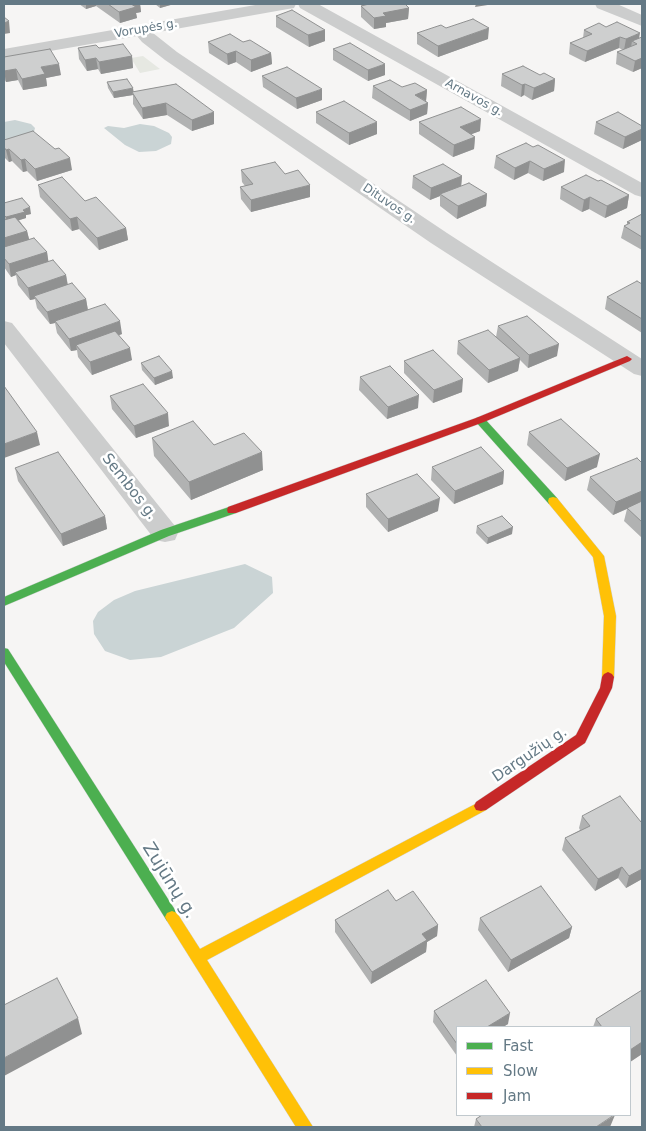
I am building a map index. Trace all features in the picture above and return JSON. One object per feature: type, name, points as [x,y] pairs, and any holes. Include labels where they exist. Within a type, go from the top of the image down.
[{"type":"street","name":"Vorupės g.","points":[[4,54],[288,4]]},
{"type":"street","name":"Arnavos g.","points":[[306,4],[642,192]]},
{"type":"street","points":[[615,5],[642,22]]},
{"type":"street","name":"Dituvos g.","points":[[142,30],[148,38],[171,56],[406,216],[635,364]]},
{"type":"street","name":"Sembos g.","points":[[4,328],[165,533],[4,602]]},
{"type":"street","points":[[165,533],[358,466],[635,364]]},
{"type":"street","name":"Dargužių g.","points":[[198,958],[476,809],[581,739],[606,688],[608,671],[610,616],[598,556],[573,523],[480,420]]},
{"type":"street","name":"Zujūnų g.","points":[[4,652],[305,1127]]},
{"type":"shaded area","points":[[143,56],[160,69],[140,73],[131,58]]},
{"type":"shaded area","points":[[15,120],[31,124],[35,128],[34,132],[4,142],[4,122]]},
{"type":"shaded area","points":[[140,124],[154,126],[169,133],[172,137],[171,144],[156,151],[139,152],[125,145],[104,128],[108,126],[124,128]]},
{"type":"shaded area","points":[[245,564],[272,577],[273,593],[234,628],[161,657],[130,660],[105,651],[94,634],[93,621],[98,612],[114,600],[135,591]]},
{"type":"building","points":[[108,4],[131,4],[136,7],[119,12]]},
{"type":"building","points":[[369,4],[405,4],[409,8],[383,13],[386,16],[374,18],[361,6]]},
{"type":"building","points":[[292,10],[325,30],[308,35],[276,16]]},
{"type":"building","points":[[473,19],[489,28],[438,46],[417,33],[441,25],[446,28]]},
{"type":"building","points":[[617,22],[640,33],[626,39],[620,37],[587,51],[570,43],[592,34],[584,30],[599,23],[606,27]]},
{"type":"building","points":[[230,34],[243,42],[250,40],[271,53],[251,60],[236,51],[227,54],[208,42]]},
{"type":"building","points":[[642,37],[642,58],[635,61],[617,52],[637,44],[632,41]]},
{"type":"building","points":[[350,43],[385,64],[368,70],[333,49]]},
{"type":"building","points":[[123,44],[132,56],[99,62],[96,58],[85,60],[78,48],[96,45],[99,48]]},
{"type":"building","points":[[50,49],[59,64],[41,67],[45,74],[22,79],[16,69],[4,71],[4,57]]},
{"type":"building","points":[[523,66],[540,75],[544,73],[555,79],[534,88],[525,84],[522,85],[502,74]]},
{"type":"building","points":[[287,67],[322,89],[296,98],[262,76]]},
{"type":"building","points":[[127,79],[133,88],[113,92],[107,82]]},
{"type":"building","points":[[390,80],[402,87],[415,83],[427,90],[415,95],[428,103],[410,110],[373,86]]},
{"type":"building","points":[[176,84],[214,112],[192,120],[166,103],[142,108],[132,92]]},
{"type":"building","points":[[344,101],[377,122],[349,133],[316,112]]},
{"type":"building","points":[[461,107],[481,119],[460,127],[475,137],[454,145],[419,122]]},
{"type":"building","points":[[618,112],[642,126],[642,129],[625,137],[596,122]]},
{"type":"building","points":[[33,131],[55,149],[59,148],[70,158],[35,169],[25,159],[21,160],[4,147],[4,140]]},
{"type":"building","points":[[526,143],[533,147],[538,145],[565,160],[544,169],[530,161],[515,168],[496,156]]},
{"type":"building","points":[[275,162],[285,174],[298,170],[310,185],[251,200],[240,187],[253,184],[241,170]]},
{"type":"building","points":[[443,164],[462,176],[431,188],[413,176]]},
{"type":"building","points":[[586,175],[598,181],[601,180],[629,195],[607,206],[590,197],[584,200],[561,187]]},
{"type":"building","points":[[62,177],[85,201],[96,197],[126,228],[97,238],[77,217],[70,219],[38,185]]},
{"type":"building","points":[[469,183],[487,194],[458,206],[440,194]]},
{"type":"building","points":[[22,198],[30,207],[23,210],[25,212],[6,217],[4,215],[4,203]]},
{"type":"building","points":[[642,214],[642,237],[624,226],[630,223],[627,222]]},
{"type":"building","points":[[15,217],[27,231],[4,238],[4,220]]},
{"type":"building","points":[[34,238],[47,252],[9,264],[4,258],[4,247]]},
{"type":"building","points":[[53,260],[66,275],[28,288],[15,272]]},
{"type":"building","points":[[637,281],[642,284],[642,319],[607,297]]},
{"type":"building","points":[[72,283],[86,299],[47,312],[34,296]]},
{"type":"building","points":[[105,304],[120,321],[69,339],[55,321]]},
{"type":"building","points":[[527,316],[559,344],[529,355],[498,326]]},
{"type":"building","points":[[488,330],[520,358],[489,370],[458,341]]},
{"type":"building","points":[[115,331],[130,348],[90,362],[76,345]]},
{"type":"building","points":[[433,350],[463,379],[434,390],[404,361]]},
{"type":"building","points":[[159,356],[172,371],[154,378],[141,363]]},
{"type":"building","points":[[390,366],[419,395],[388,407],[360,377]]},
{"type":"building","points":[[143,384],[168,413],[134,426],[110,396]]},
{"type":"building","points":[[4,386],[37,432],[4,444]]},
{"type":"building","points":[[561,419],[600,454],[567,468],[529,432]]},
{"type":"building","points":[[193,421],[214,445],[244,433],[262,452],[189,482],[152,438]]},
{"type":"building","points":[[481,447],[504,471],[455,491],[432,467]]},
{"type":"building","points":[[58,452],[105,516],[61,534],[15,468]]},
{"type":"building","points":[[637,458],[642,463],[642,491],[616,502],[590,477]]},
{"type":"building","points":[[417,474],[440,498],[388,519],[366,494]]},
{"type":"building","points":[[642,501],[642,522],[627,508]]},
{"type":"building","points":[[502,516],[513,527],[488,538],[477,526]]},
{"type":"building","points":[[620,796],[642,821],[642,869],[629,876],[622,867],[598,879],[565,838],[590,826],[582,816]]},
{"type":"building","points":[[541,886],[572,927],[511,960],[480,918]]},
{"type":"building","points":[[388,890],[396,901],[413,891],[438,925],[422,934],[427,940],[372,972],[335,920]]},
{"type":"building","points":[[57,978],[78,1018],[4,1058],[4,1005]]},
{"type":"building","points":[[486,980],[510,1013],[489,1026],[456,1026],[456,1043],[434,1011]]},
{"type":"building","points":[[642,990],[642,1042],[631,1049],[631,1026],[601,1026],[596,1019]]},
{"type":"building","points":[[480,1116],[612,1116],[596,1127],[482,1127],[476,1119]]},
{"type":"traffic: fast","points":[[480,420],[553,501]]},
{"type":"traffic: fast","points":[[4,602],[165,533],[232,510]]},
{"type":"traffic: fast","points":[[4,652],[172,917]]},
{"type":"traffic: slow","points":[[553,501],[598,556],[610,616],[608,677]]},
{"type":"traffic: slow","points":[[197,958],[481,806]]},
{"type":"traffic: slow","points":[[172,917],[305,1127]]},
{"type":"traffic: jam","points":[[232,510],[480,420],[627,359]]},
{"type":"traffic: jam","points":[[481,806],[581,739],[606,688],[608,677]]}]
